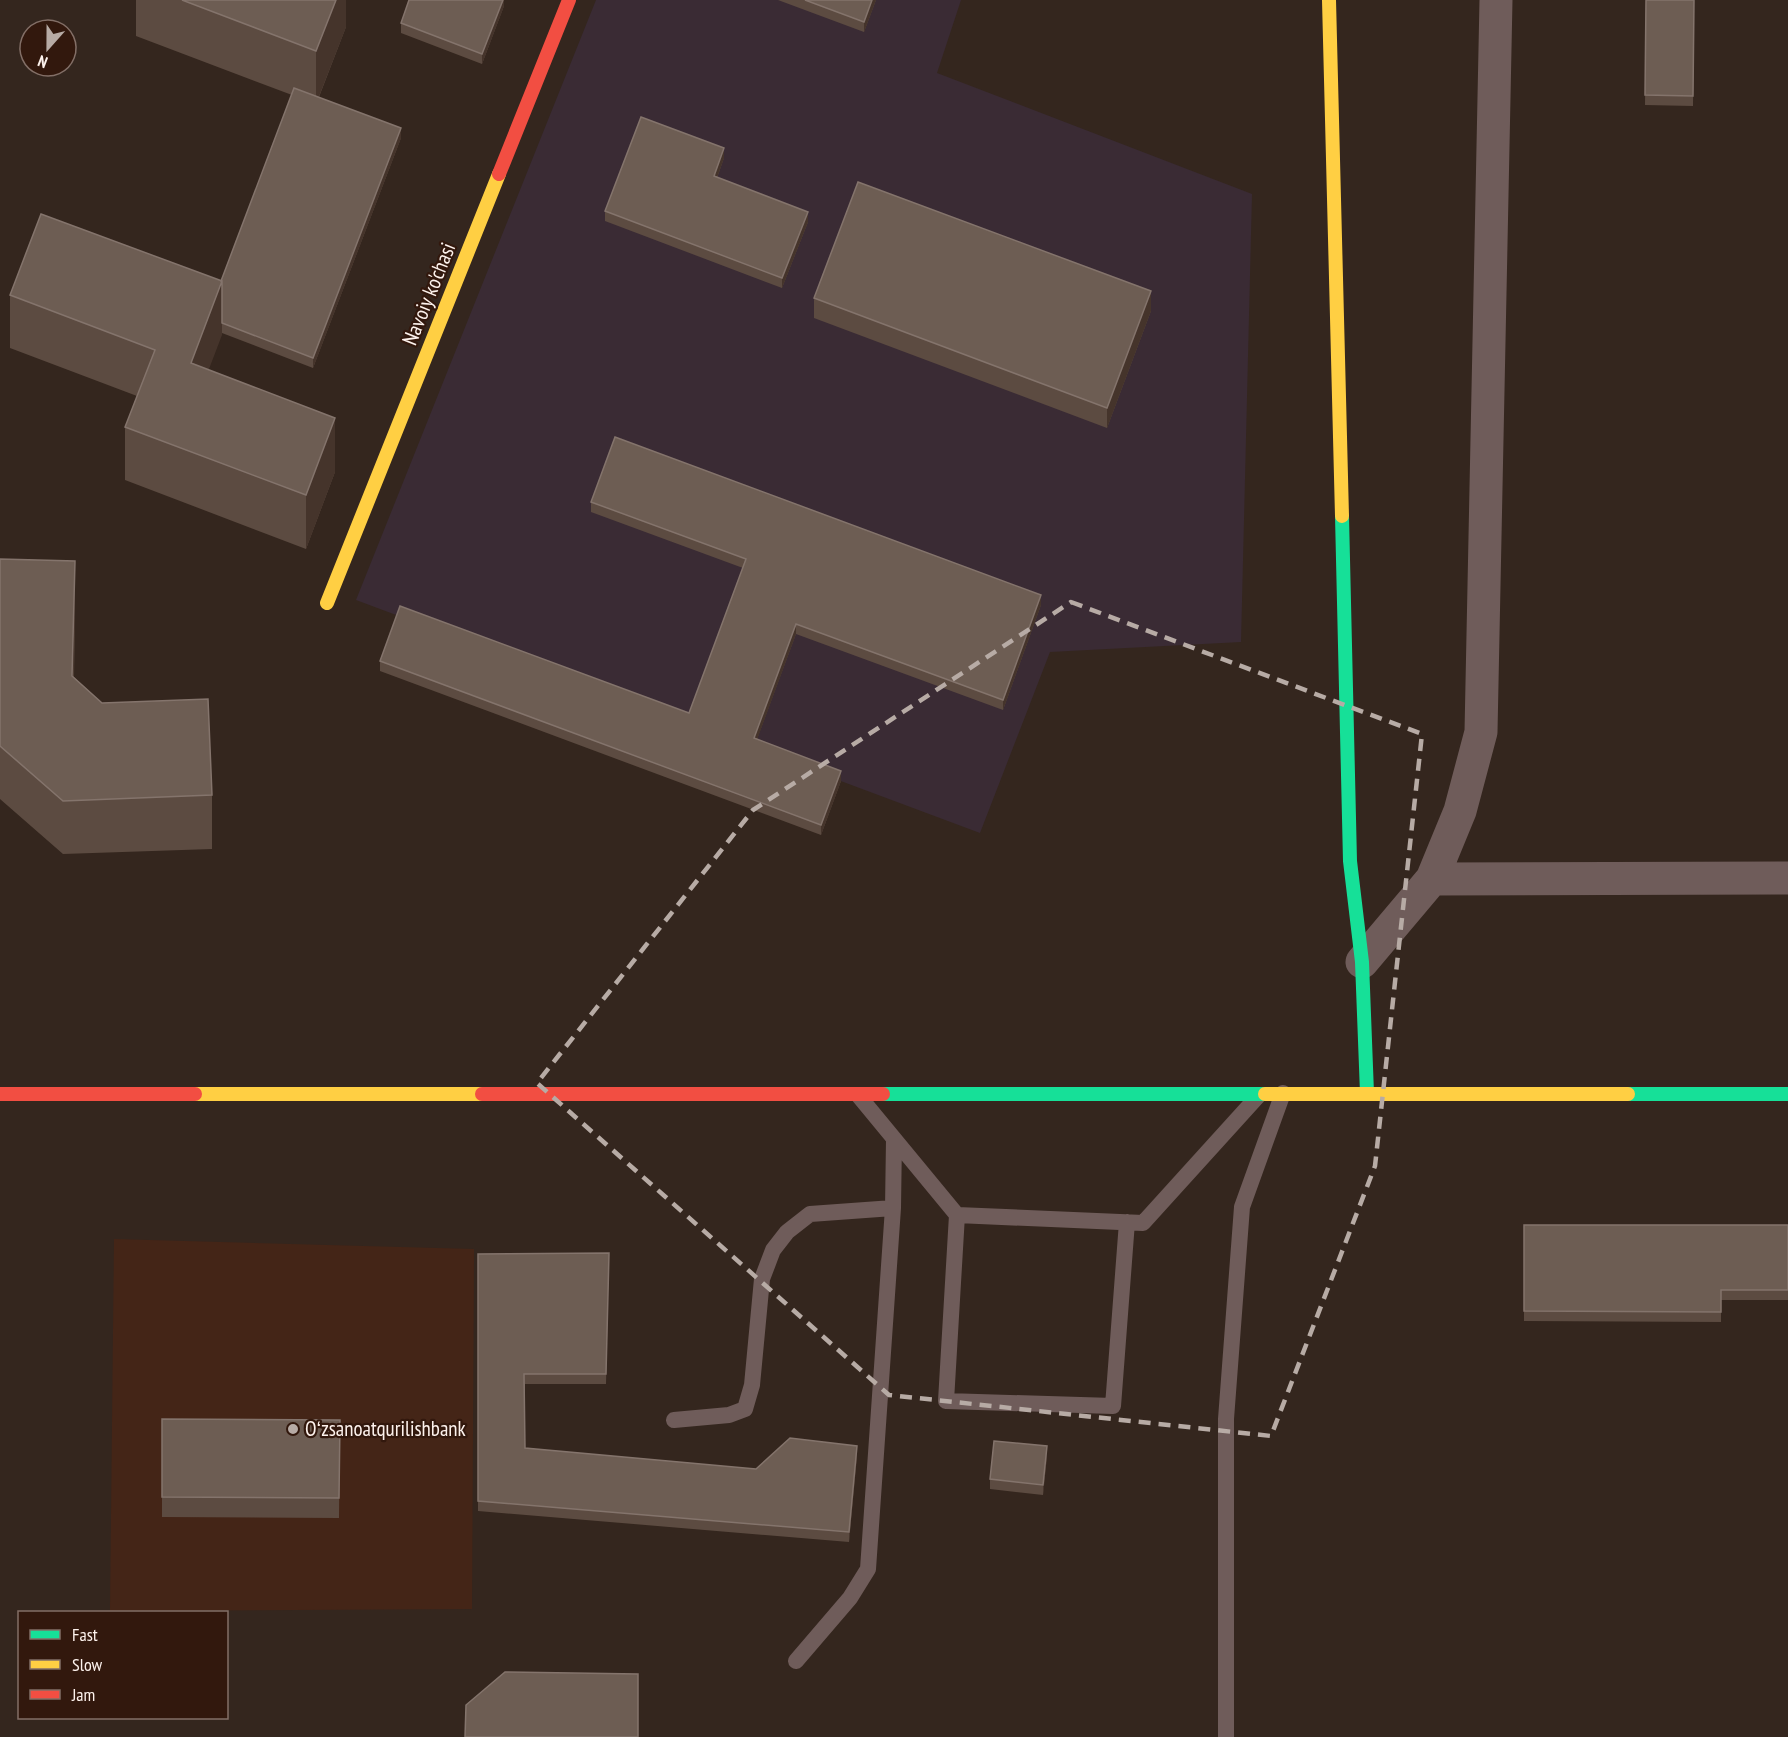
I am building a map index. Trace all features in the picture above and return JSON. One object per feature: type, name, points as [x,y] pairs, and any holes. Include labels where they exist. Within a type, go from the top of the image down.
[{"type":"street","name":"Navoiy ko'chasi","points":[[327,603],[569,0]]},
{"type":"street","points":[[1329,0],[1350,861],[1362,962],[1366,1093]]},
{"type":"street","points":[[1362,962],[1432,879],[1460,811],[1481,732],[1496,0]]},
{"type":"street","points":[[1432,879],[1788,878]]},
{"type":"street","points":[[0,1094],[1788,1094]]},
{"type":"lane","points":[[1226,1737],[1226,1419],[1242,1207],[1283,1093]]},
{"type":"lane","points":[[857,1094],[957,1215],[946,1401],[1113,1406],[1127,1222]]},
{"type":"lane","points":[[957,1215],[1143,1222],[1260,1094]]},
{"type":"lane","points":[[796,1660],[850,1598],[868,1569],[893,1208],[894,1138]]},
{"type":"lane","points":[[674,1420],[729,1415],[745,1409],[752,1385],[762,1279],[773,1251],[787,1232],[810,1214],[893,1208]]},
{"type":"highlighted area","points":[[1071,602],[1422,734],[1375,1166],[1271,1436],[889,1395],[537,1083],[753,810]]},
{"type":"shaded area","points":[[596,0],[961,0],[937,73],[1252,194],[1241,642],[1050,652],[980,833],[356,600]]},
{"type":"shaded area","name":"Oʻzsanoatqurilishbank","points":[[114,1239],[474,1249],[472,1609],[110,1611]]},
{"type":"building","points":[[182,0],[336,0],[316,51]]},
{"type":"building","points":[[409,0],[503,0],[482,54],[401,23]]},
{"type":"building","points":[[805,0],[872,0],[864,22]]},
{"type":"building","points":[[1646,0],[1694,0],[1693,96],[1645,95]]},
{"type":"building","points":[[294,88],[401,128],[313,358],[222,323],[221,281]]},
{"type":"building","points":[[641,117],[724,148],[714,176],[808,212],[782,278],[605,211]]},
{"type":"building","points":[[858,182],[1151,291],[1107,408],[814,298]]},
{"type":"building","points":[[41,214],[222,281],[191,363],[335,418],[306,495],[125,427],[155,350],[10,295]]},
{"type":"building","points":[[615,437],[1041,595],[1003,700],[796,624],[754,738],[841,771],[821,825],[380,661],[400,606],[689,713],[746,559],[591,502]]},
{"type":"building","points":[[0,559],[75,561],[72,676],[102,703],[208,699],[212,795],[63,801],[0,746]]},
{"type":"building","points":[[1524,1225],[1788,1225],[1788,1290],[1721,1290],[1721,1312],[1524,1311]]},
{"type":"building","points":[[609,1253],[606,1374],[524,1374],[525,1448],[756,1469],[790,1438],[857,1446],[849,1532],[478,1501],[478,1254]]},
{"type":"building","points":[[162,1419],[340,1420],[339,1498],[162,1497]]},
{"type":"building","points":[[994,1441],[1047,1446],[1043,1485],[990,1479]]},
{"type":"building","points":[[505,1672],[638,1674],[638,1737],[465,1737],[466,1705]]},
{"type":"traffic: fast","points":[[1342,516],[1350,861],[1362,962],[1367,1093]]},
{"type":"traffic: fast","points":[[883,1094],[1265,1094]]},
{"type":"traffic: fast","points":[[1628,1094],[1788,1094]]},
{"type":"traffic: slow","points":[[1329,0],[1342,516]]},
{"type":"traffic: slow","points":[[327,603],[499,174]]},
{"type":"traffic: slow","points":[[195,1094],[482,1094]]},
{"type":"traffic: slow","points":[[1265,1094],[1628,1094]]},
{"type":"traffic: jam","points":[[499,174],[569,0]]},
{"type":"traffic: jam","points":[[0,1094],[195,1094]]},
{"type":"traffic: jam","points":[[482,1094],[883,1094]]},
{"type":"place","name":"Oʻzsanoatqurilishbank","points":[[293,1429]]}]
